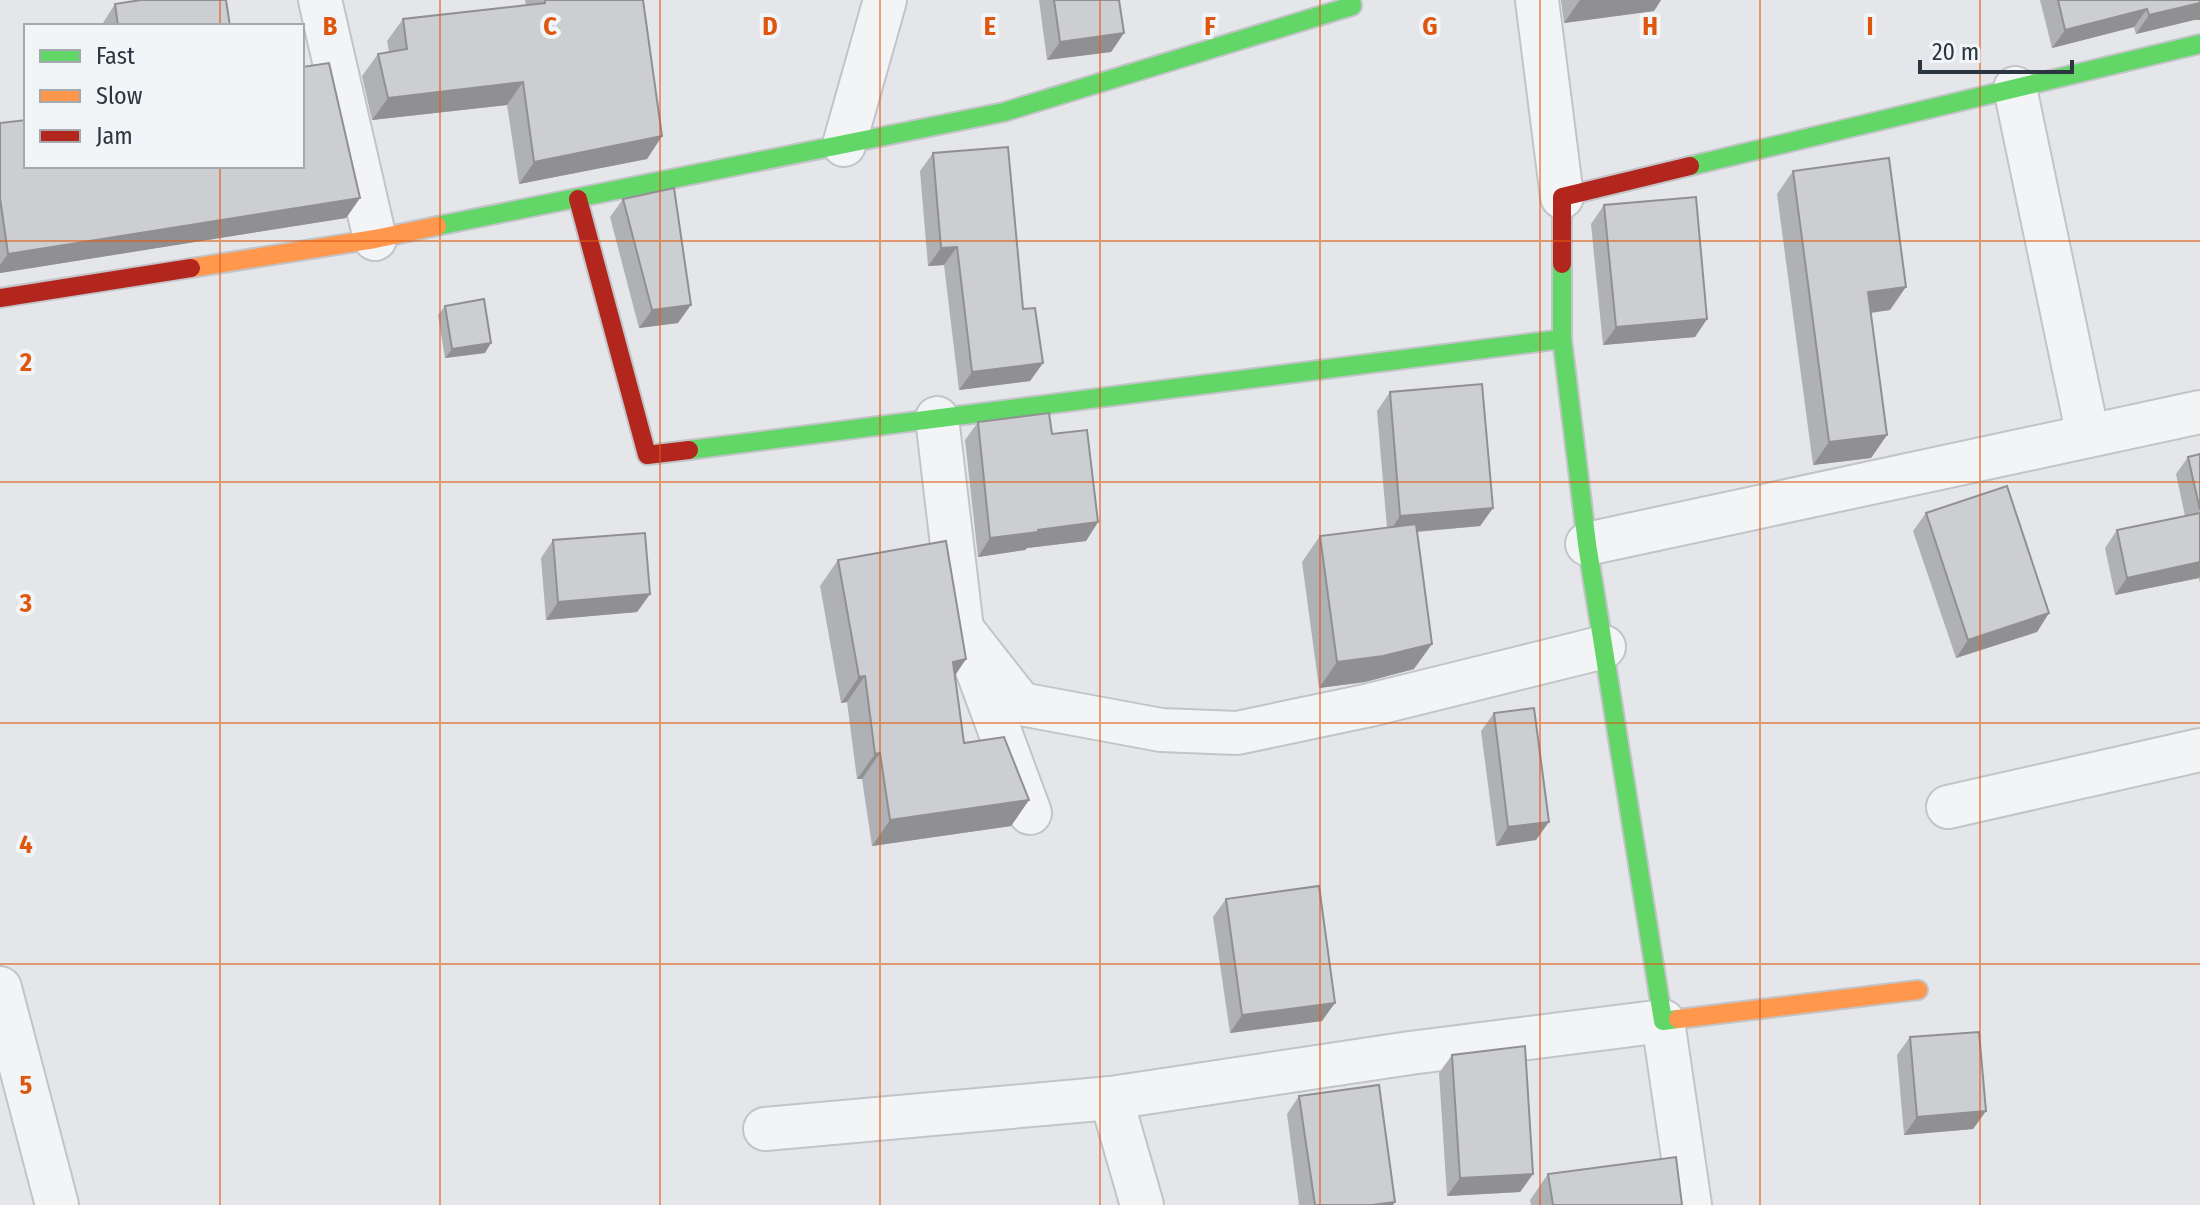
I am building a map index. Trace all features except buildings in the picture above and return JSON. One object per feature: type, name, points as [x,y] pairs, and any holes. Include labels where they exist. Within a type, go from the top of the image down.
[{"type":"street","points":[[320,0],[375,239]]},
{"type":"street","points":[[844,145],[885,0]]},
{"type":"street","points":[[1537,0],[1562,197],[1562,339],[1587,544],[1690,1205]]},
{"type":"street","points":[[0,298],[375,239],[1004,112],[1356,2]]},
{"type":"street","points":[[1562,197],[2200,44]]},
{"type":"street","points":[[2015,88],[2088,436]]},
{"type":"street","points":[[578,199],[647,455],[1562,339]]},
{"type":"street","points":[[1587,544],[2200,412]]},
{"type":"street","points":[[937,418],[962,629],[1030,813]]},
{"type":"street","points":[[962,629],[1021,704],[1161,730],[1237,733],[1370,705],[1604,647]]},
{"type":"street","points":[[1948,807],[2200,750]]},
{"type":"street","points":[[0,988],[57,1205]]},
{"type":"street","points":[[765,1129],[1111,1098],[1410,1053],[1918,990]]},
{"type":"street","points":[[1111,1098],[1142,1205]]},
{"type":"traffic: fast","points":[[437,226],[1004,112],[1352,6],[1351,0]]},
{"type":"traffic: fast","points":[[1690,166],[2200,44]]},
{"type":"traffic: fast","points":[[1562,264],[1562,339],[1587,544],[1663,1021],[1678,1019]]},
{"type":"traffic: fast","points":[[689,450],[1562,339]]},
{"type":"traffic: slow","points":[[191,268],[437,226]]},
{"type":"traffic: slow","points":[[1678,1019],[1918,990]]},
{"type":"traffic: jam","points":[[1562,264],[1562,197],[1690,166]]},
{"type":"traffic: jam","points":[[578,199],[647,455],[689,450]]},
{"type":"traffic: jam","points":[[0,298],[191,268]]}]
